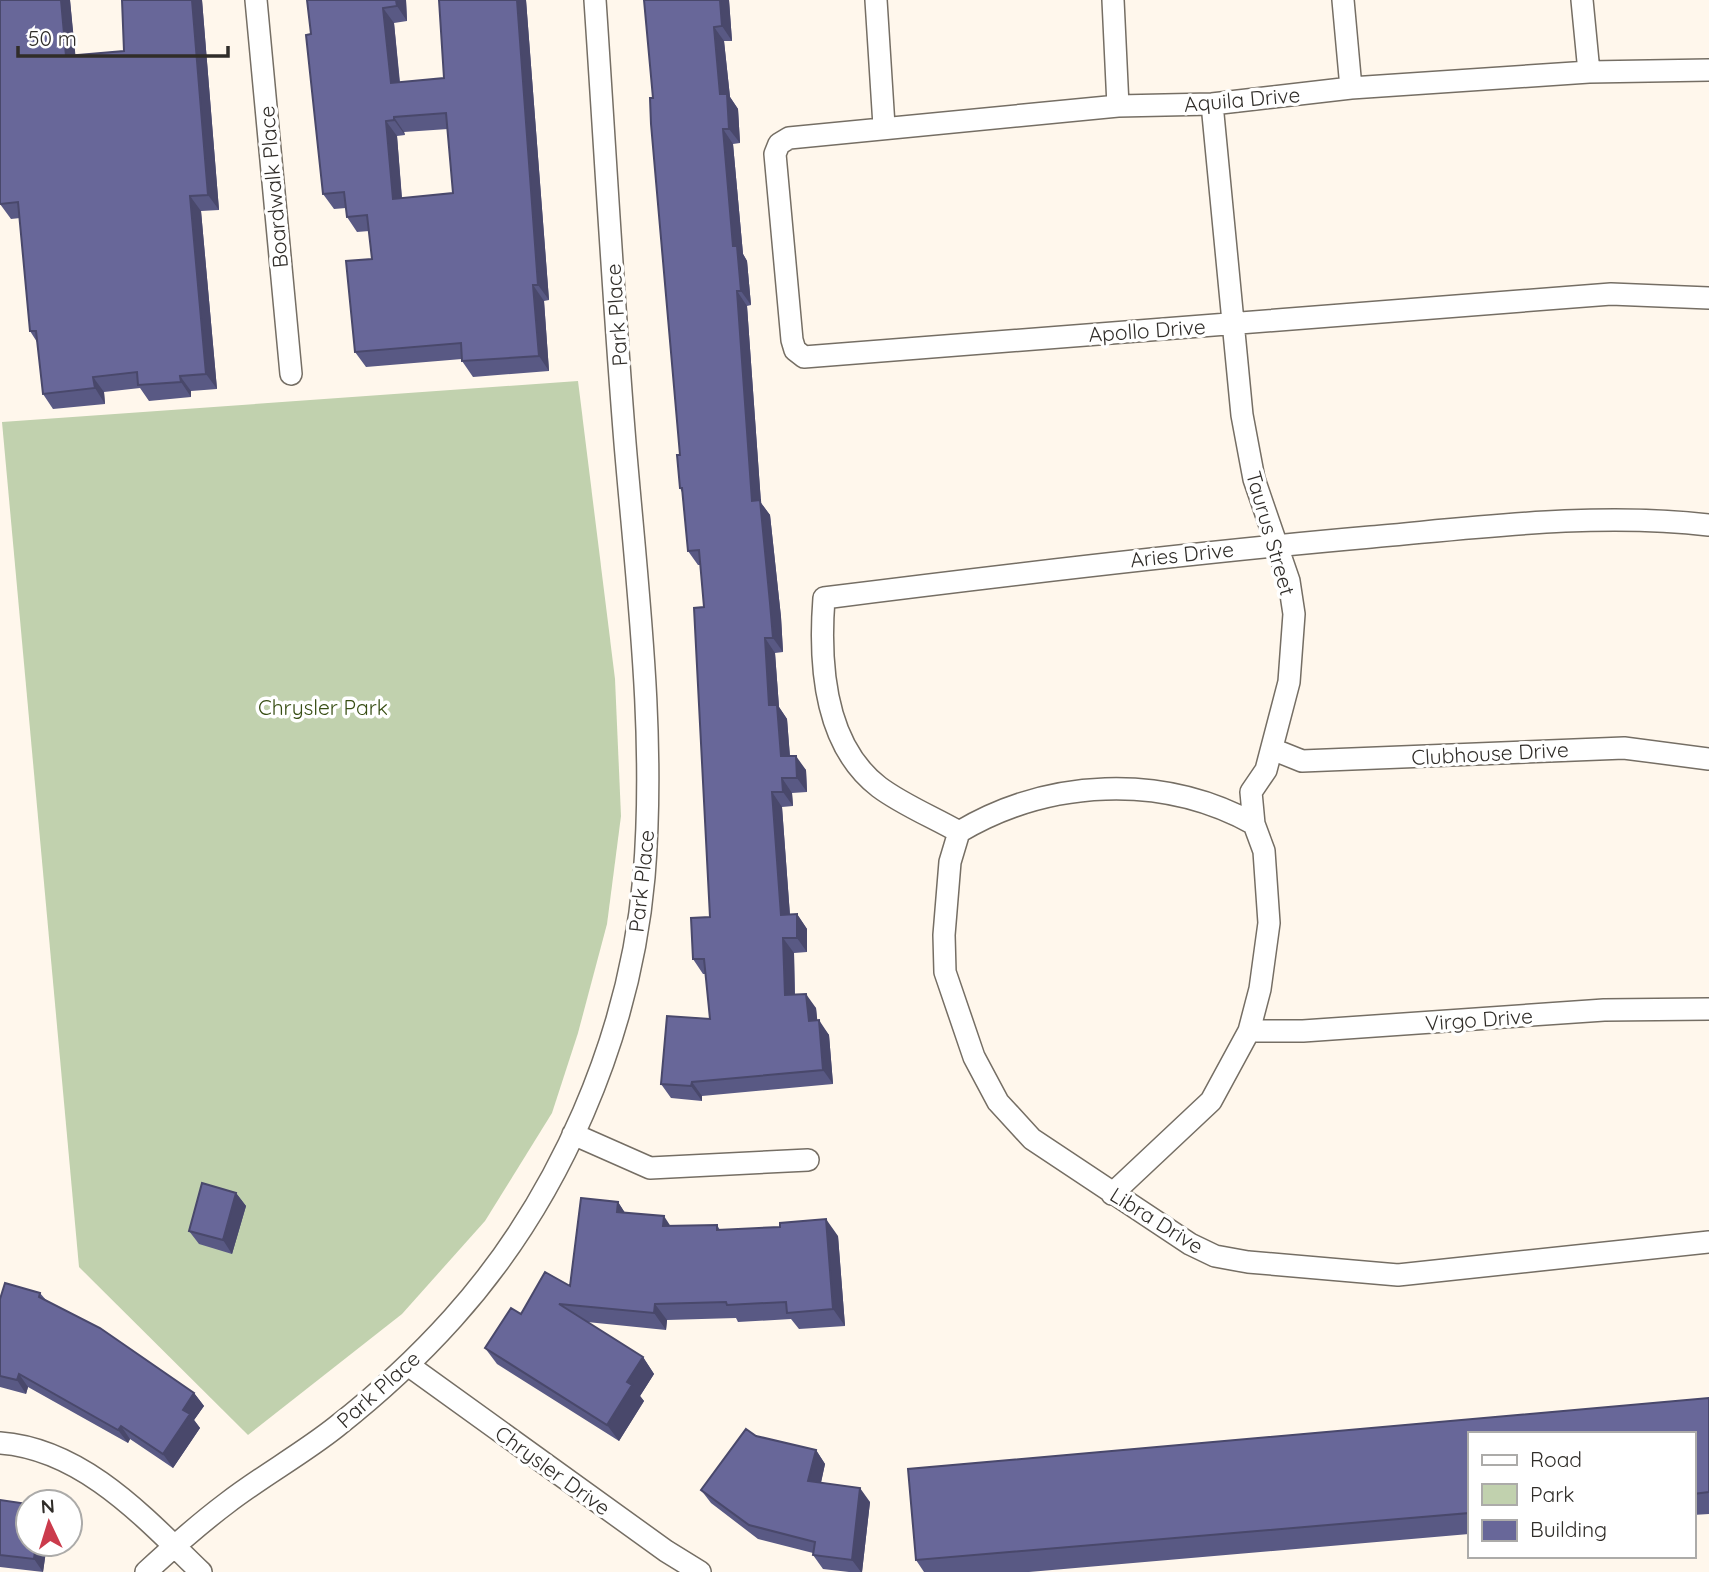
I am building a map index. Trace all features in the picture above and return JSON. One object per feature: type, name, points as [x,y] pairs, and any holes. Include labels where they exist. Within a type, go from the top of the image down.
[{"type":"street","name":"Boardwalk Place","points":[[256,0],[291,374]]},
{"type":"street","name":"Park Place","points":[[146,1572],[227,1503],[335,1428],[408,1365],[455,1316],[506,1250],[549,1180],[573,1134],[600,1067],[621,1002],[644,880],[648,811],[645,688],[619,370],[595,0]]},
{"type":"street","points":[[876,0],[884,126]]},
{"type":"street","points":[[1114,0],[1118,106]]},
{"type":"street","points":[[1343,0],[1351,88]]},
{"type":"street","points":[[1582,0],[1589,72]]},
{"type":"street","name":"Aquila Drive","points":[[779,145],[789,138],[884,126],[1118,106],[1212,104],[1351,88],[1589,72],[1709,70]]},
{"type":"street","name":"Taurus Street","points":[[1112,1194],[1210,1101],[1249,1031],[1260,989],[1269,923],[1264,851],[1254,824],[1251,792],[1266,770],[1289,682],[1294,614],[1289,582],[1254,479],[1242,415],[1212,104]]},
{"type":"street","name":"Apollo Drive","points":[[779,145],[775,154],[792,340],[795,350],[804,357],[1611,294],[1709,298]]},
{"type":"street","name":"Aries Drive","points":[[959,832],[879,787],[844,743],[825,684],[824,598],[1093,564],[1541,521],[1679,522],[1709,525]]},
{"type":"street","name":"Clubhouse Drive","points":[[1272,749],[1302,761],[1624,748],[1709,759]]},
{"type":"street","points":[[959,832],[985,816],[1060,792],[1144,788],[1207,801],[1254,824]]},
{"type":"street","name":"Libra Drive","points":[[959,832],[950,862],[944,935],[945,972],[974,1057],[998,1102],[1032,1139],[1190,1244],[1215,1256],[1248,1262],[1398,1275],[1709,1242]]},
{"type":"street","name":"Virgo Drive","points":[[1249,1031],[1303,1031],[1604,1010],[1709,1009]]},
{"type":"street","points":[[573,1134],[650,1168],[808,1160]]},
{"type":"street","name":"Chrysler Drive","points":[[408,1365],[666,1551],[700,1572]]},
{"type":"street","points":[[0,1443],[43,1452],[79,1468],[109,1488],[201,1572]]},
{"type":"green space","name":"Chrysler Park","points":[[578,381],[615,679],[621,816],[607,924],[578,1033],[552,1113],[485,1221],[402,1314],[248,1435],[79,1267],[2,422]]},
{"type":"building","points":[[0,0],[61,0],[66,56],[124,51],[122,0],[192,0],[208,195],[190,196],[206,374],[180,376],[181,382],[138,385],[137,372],[93,377],[95,388],[43,394],[36,331],[30,331],[18,202],[0,204]]},
{"type":"building","points":[[307,0],[396,0],[397,6],[383,8],[391,83],[444,78],[439,0],[517,0],[538,285],[533,285],[539,356],[462,361],[461,343],[355,352],[346,261],[372,259],[367,215],[347,217],[344,192],[323,194],[306,35],[311,34]],"holes":[[[446,113],[453,193],[393,199],[386,121],[394,120],[394,117]]]},
{"type":"building","points":[[644,0],[720,0],[722,26],[714,27],[720,94],[727,94],[729,129],[723,129],[733,246],[737,246],[741,291],[737,291],[752,501],[760,500],[773,638],[765,638],[769,705],[777,705],[781,756],[796,756],[797,778],[782,778],[783,792],[772,792],[781,915],[797,914],[797,938],[783,938],[785,995],[806,994],[809,1021],[819,1020],[823,1070],[692,1082],[691,1086],[661,1084],[667,1016],[710,1019],[704,959],[693,959],[691,918],[710,917],[694,608],[704,607],[699,550],[688,551],[680,488],[677,455],[680,455],[651,124],[650,98],[653,98]]},
{"type":"building","points":[[202,1183],[236,1193],[223,1240],[189,1231]]},
{"type":"building","points":[[581,1198],[618,1202],[617,1212],[664,1216],[663,1226],[717,1225],[717,1230],[780,1227],[780,1223],[826,1219],[833,1309],[787,1313],[786,1302],[727,1305],[726,1302],[655,1304],[654,1313],[559,1304],[643,1357],[627,1382],[632,1385],[607,1425],[485,1348],[511,1308],[521,1314],[545,1272],[570,1286]]},
{"type":"building","points":[[5,1283],[40,1293],[39,1297],[100,1328],[194,1393],[183,1410],[190,1414],[163,1454],[121,1426],[118,1430],[19,1374],[17,1380],[0,1376],[0,1299]]},
{"type":"building","points":[[1709,1398],[1709,1492],[1695,1494],[1695,1432],[1468,1432],[1468,1513],[916,1560],[908,1469]]},
{"type":"building","points":[[746,1429],[756,1436],[816,1450],[808,1481],[860,1488],[852,1560],[813,1555],[815,1542],[749,1525],[701,1490]]},
{"type":"building","points":[[0,1500],[14,1502],[14,1557],[0,1555]]}]
